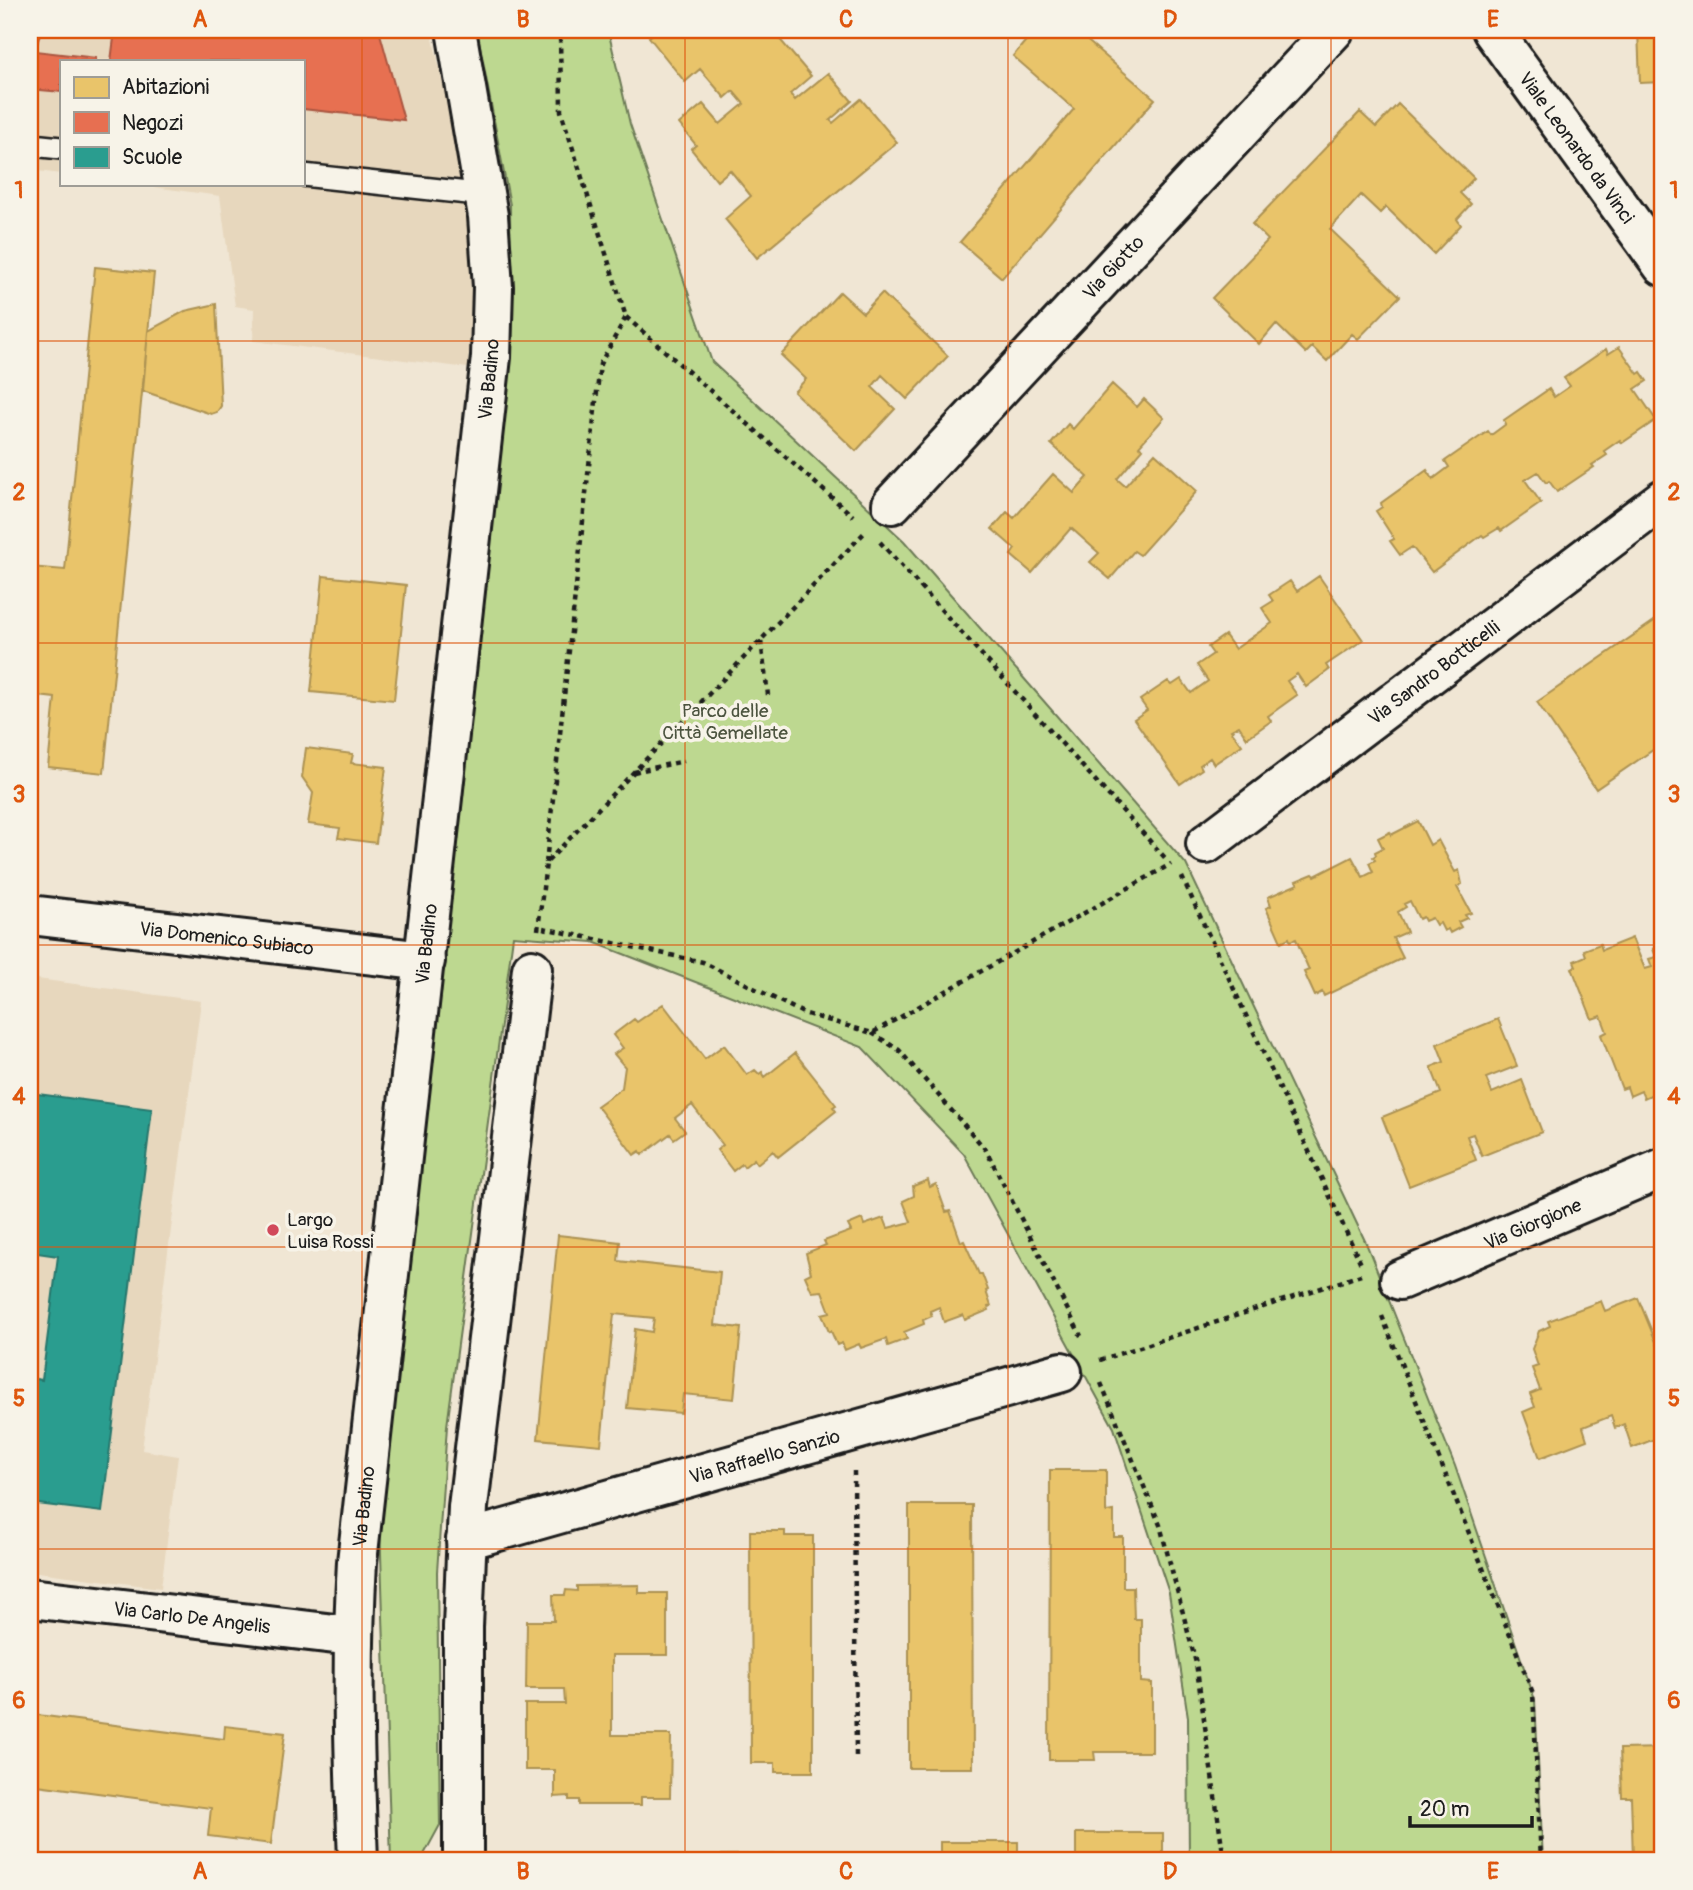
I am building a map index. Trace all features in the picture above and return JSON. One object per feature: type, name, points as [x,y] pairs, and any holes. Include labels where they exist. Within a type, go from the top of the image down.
[{"type":"street","name":"Via Badino","points":[[358,1860],[352,1718],[352,1636],[356,1562],[491,357],[493,287],[486,195],[456,30]]},
{"type":"street","name":"Via Giotto","points":[[880,517],[1334,30]]},
{"type":"street","name":"Viale Leonardo da Vinci","points":[[1492,30],[1663,266]]},
{"type":"street","name":"Via Sandro Botticelli","points":[[1206,845],[1663,499]]},
{"type":"street","name":"Via Domenico Subiaco","points":[[30,915],[425,961]]},
{"type":"street","points":[[463,1860],[462,1651],[466,1540],[476,1422],[532,970]]},
{"type":"street","name":"Via Giorgione","points":[[1390,1296],[1663,1168]]},
{"type":"street","name":"Via Raffaello Sanzio","points":[[466,1540],[1077,1367]]},
{"type":"street","name":"Via Carlo De Angelis","points":[[30,1598],[352,1636]]},
{"type":"lane","points":[[32,145],[60,148]]},
{"type":"lane","points":[[304,175],[486,195]]},
{"type":"path","points":[[560,30],[561,111],[626,317],[880,517],[1181,874],[1365,1273],[1077,1367]]},
{"type":"path","points":[[532,970],[600,364],[626,317]]},
{"type":"path","points":[[546,863],[880,517]]},
{"type":"path","points":[[761,640],[768,695]]},
{"type":"path","points":[[634,772],[684,761]]},
{"type":"path","points":[[872,1034],[1206,845]]},
{"type":"path","points":[[538,927],[702,962],[803,1013],[872,1034],[899,1050],[986,1150],[1069,1310],[1077,1367],[1163,1538],[1196,1663],[1224,1860]]},
{"type":"path","points":[[1390,1296],[1533,1693],[1541,1860]]},
{"type":"path","points":[[853,1431],[856,1761]]},
{"type":"shaded area","points":[[30,30],[431,30],[462,169],[473,280],[468,368],[253,341],[254,309],[235,306],[220,196],[147,186],[304,186],[304,60],[60,60],[60,174],[30,170]]},
{"type":"shaded area","points":[[30,978],[201,1001],[142,1450],[178,1456],[161,1588],[30,1571]]},
{"type":"green space","name":"Parco delle Città Gemellate","points":[[477,30],[608,30],[630,124],[712,362],[904,541],[1186,864],[1366,1243],[1455,1466],[1535,1700],[1543,1860],[1189,1860],[1188,1717],[1169,1593],[1114,1428],[964,1154],[862,1047],[593,942],[513,936],[447,1426],[437,1572],[440,1825],[421,1860],[391,1860],[380,1524],[511,335],[510,205]]},
{"type":"building: Abitazioni","points":[[651,30],[772,30],[811,76],[790,94],[795,100],[828,73],[852,101],[830,120],[833,123],[861,99],[897,142],[757,258],[725,219],[751,196],[730,170],[717,181],[691,149],[696,145],[679,124],[703,104],[720,124],[744,104],[733,91],[725,98],[700,69],[685,82],[649,37],[654,33]]},
{"type":"building: Abitazioni","points":[[1035,30],[1075,30],[1155,99],[1002,278],[960,242],[1074,109],[1013,56]]},
{"type":"building: Abitazioni","points":[[1638,30],[1663,30],[1663,82],[1640,83]]},
{"type":"building: Abitazioni","points":[[1398,104],[1474,178],[1460,193],[1471,204],[1457,219],[1461,225],[1434,254],[1386,207],[1380,213],[1361,195],[1330,229],[1400,296],[1358,339],[1352,334],[1327,361],[1312,347],[1306,353],[1276,324],[1259,344],[1212,298],[1268,240],[1252,224],[1360,112],[1376,127]]},
{"type":"building: Abitazioni","points":[[95,267],[154,273],[104,773],[48,767],[55,698],[30,695],[31,567],[65,570]]},
{"type":"building: Abitazioni","points":[[840,292],[863,313],[882,293],[948,356],[907,399],[882,375],[872,387],[895,409],[856,451],[794,392],[806,379],[781,355]]},
{"type":"building: Abitazioni","points":[[216,304],[221,406],[217,412],[211,414],[143,391],[148,331],[185,311]]},
{"type":"building: Abitazioni","points":[[1619,347],[1638,374],[1641,372],[1647,381],[1635,389],[1656,420],[1622,443],[1620,440],[1604,451],[1607,455],[1592,465],[1594,467],[1557,492],[1538,472],[1525,480],[1541,503],[1501,531],[1499,528],[1484,537],[1482,535],[1432,572],[1412,547],[1400,555],[1390,541],[1394,539],[1376,511],[1382,507],[1381,503],[1427,470],[1433,479],[1449,467],[1445,461],[1488,431],[1491,435],[1506,424],[1504,420],[1549,389],[1554,397],[1570,386],[1564,378],[1606,349],[1608,354]]},
{"type":"building: Abitazioni","points":[[1112,384],[1137,407],[1144,399],[1164,418],[1139,446],[1143,449],[1117,479],[1125,486],[1155,453],[1197,491],[1140,555],[1134,551],[1110,579],[1090,562],[1099,553],[1071,528],[1032,573],[1011,555],[1015,549],[992,529],[1007,512],[1014,518],[1053,474],[1074,493],[1088,477],[1051,444],[1068,424],[1073,429]]},
{"type":"building: Abitazioni","points":[[323,576],[406,585],[394,700],[311,692]]},
{"type":"building: Abitazioni","points":[[1319,576],[1363,640],[1326,665],[1329,670],[1306,687],[1297,674],[1287,681],[1297,695],[1268,716],[1271,721],[1247,738],[1239,726],[1231,730],[1242,745],[1214,764],[1210,758],[1200,765],[1202,769],[1180,784],[1134,719],[1147,710],[1140,700],[1168,681],[1172,685],[1181,679],[1191,693],[1208,681],[1197,665],[1213,654],[1208,647],[1225,635],[1235,649],[1272,623],[1262,608],[1273,601],[1269,595],[1290,581],[1297,591]]},
{"type":"building: Abitazioni","points":[[1663,615],[1663,728],[1657,733],[1663,743],[1596,789],[1537,702]]},
{"type":"building: Abitazioni","points":[[306,748],[353,754],[351,763],[386,767],[376,843],[338,838],[340,828],[308,824],[313,793],[302,777]]},
{"type":"building: Abitazioni","points":[[1418,821],[1430,845],[1438,840],[1455,872],[1459,870],[1462,884],[1457,887],[1471,913],[1458,922],[1461,927],[1450,933],[1448,929],[1444,931],[1440,923],[1436,925],[1432,918],[1425,921],[1423,917],[1419,919],[1410,901],[1404,904],[1406,907],[1398,912],[1407,932],[1393,938],[1403,958],[1324,996],[1322,992],[1315,996],[1304,972],[1309,970],[1296,939],[1290,941],[1289,938],[1281,942],[1266,908],[1271,906],[1268,897],[1298,884],[1296,881],[1313,874],[1315,876],[1352,857],[1363,877],[1373,872],[1369,863],[1375,860],[1375,852],[1383,848],[1378,838],[1390,832],[1391,835]]},
{"type":"building: Abitazioni","points":[[1632,938],[1645,969],[1652,967],[1649,959],[1656,957],[1653,949],[1663,945],[1663,1084],[1658,1086],[1660,1091],[1644,1098],[1641,1091],[1630,1096],[1627,1087],[1622,1089],[1601,1035],[1607,1032],[1601,1016],[1592,1019],[1572,968],[1576,966],[1574,961],[1586,956],[1584,950],[1600,944],[1602,950]]},
{"type":"building: Abitazioni","points":[[663,1004],[705,1059],[724,1045],[747,1075],[755,1070],[759,1074],[762,1072],[765,1077],[795,1053],[836,1105],[833,1107],[836,1111],[778,1157],[773,1151],[757,1164],[754,1159],[733,1171],[717,1150],[723,1145],[692,1105],[675,1118],[685,1131],[674,1139],[670,1134],[642,1155],[640,1151],[634,1155],[597,1106],[622,1088],[625,1067],[614,1054],[623,1048],[613,1035],[634,1019],[637,1022]]},
{"type":"building: Abitazioni","points":[[1498,1019],[1517,1066],[1486,1078],[1492,1093],[1522,1080],[1542,1132],[1482,1156],[1473,1134],[1467,1136],[1476,1160],[1409,1186],[1382,1117],[1441,1093],[1431,1067],[1444,1062],[1437,1044]]},
{"type":"building: Abitazioni","points":[[928,1180],[930,1187],[936,1184],[946,1212],[950,1211],[961,1242],[964,1241],[979,1274],[982,1274],[991,1306],[988,1307],[989,1310],[965,1320],[963,1315],[944,1322],[939,1307],[930,1311],[932,1316],[923,1320],[924,1324],[904,1332],[907,1339],[888,1346],[886,1339],[861,1348],[859,1344],[845,1350],[842,1343],[837,1345],[831,1331],[829,1332],[822,1314],[830,1312],[822,1291],[812,1292],[805,1276],[811,1273],[806,1253],[826,1245],[824,1241],[851,1231],[848,1225],[862,1219],[864,1225],[884,1218],[888,1228],[911,1222],[903,1201],[914,1196],[913,1186]]},
{"type":"building: Abitazioni","points":[[558,1235],[620,1242],[618,1261],[720,1272],[715,1325],[741,1328],[734,1399],[683,1394],[681,1413],[627,1408],[635,1329],[652,1332],[654,1318],[614,1314],[601,1445],[538,1439]]},
{"type":"building: Abitazioni","points":[[1638,1298],[1657,1344],[1663,1341],[1663,1446],[1661,1447],[1657,1438],[1632,1448],[1624,1424],[1615,1428],[1611,1416],[1583,1427],[1587,1440],[1540,1458],[1523,1412],[1535,1407],[1530,1394],[1540,1390],[1532,1368],[1538,1366],[1532,1349],[1539,1331],[1550,1326],[1548,1321],[1601,1301],[1605,1311]]},
{"type":"building: Abitazioni","points":[[1050,1470],[1106,1470],[1106,1512],[1114,1511],[1114,1537],[1123,1537],[1123,1587],[1133,1587],[1134,1619],[1141,1619],[1141,1682],[1152,1683],[1152,1752],[1094,1752],[1095,1760],[1049,1760]]},
{"type":"building: Abitazioni","points":[[909,1505],[972,1505],[973,1768],[909,1768]]},
{"type":"building: Abitazioni","points":[[750,1531],[785,1531],[785,1536],[813,1536],[813,1772],[775,1772],[775,1763],[751,1763]]},
{"type":"building: Abitazioni","points":[[639,1585],[639,1593],[667,1593],[667,1655],[612,1655],[612,1735],[671,1735],[670,1797],[641,1797],[641,1805],[579,1805],[579,1800],[569,1800],[569,1796],[555,1797],[555,1770],[525,1770],[525,1704],[565,1704],[564,1689],[526,1689],[527,1621],[554,1621],[553,1595],[565,1595],[566,1590],[577,1591],[577,1586]]},
{"type":"building: Abitazioni","points":[[30,1714],[224,1739],[225,1726],[285,1733],[271,1844],[208,1836],[211,1808],[30,1784]]},
{"type":"building: Abitazioni","points":[[1663,1748],[1663,1860],[1622,1860],[1633,1858],[1631,1797],[1622,1797],[1620,1749]]},
{"type":"building: Abitazioni","points":[[1076,1833],[1163,1833],[1163,1860],[1076,1860]]},
{"type":"building: Abitazioni","points":[[940,1842],[1018,1842],[1018,1860],[940,1860]]},
{"type":"building: Abitazioni","points":[[878,1854],[878,1860],[722,1860],[722,1855]]},
{"type":"building: Negozi","points":[[30,30],[41,30],[35,51],[96,58],[60,60],[60,92],[30,89]]},
{"type":"building: Negozi","points":[[115,30],[379,30],[404,120],[304,109],[304,60],[111,60]]},
{"type":"building: Scuole","points":[[30,1093],[152,1109],[102,1512],[30,1503],[30,1378],[42,1380],[58,1256],[30,1252]]},
{"type":"place","name":"Largo Luisa Rossi","points":[[273,1230]]}]
